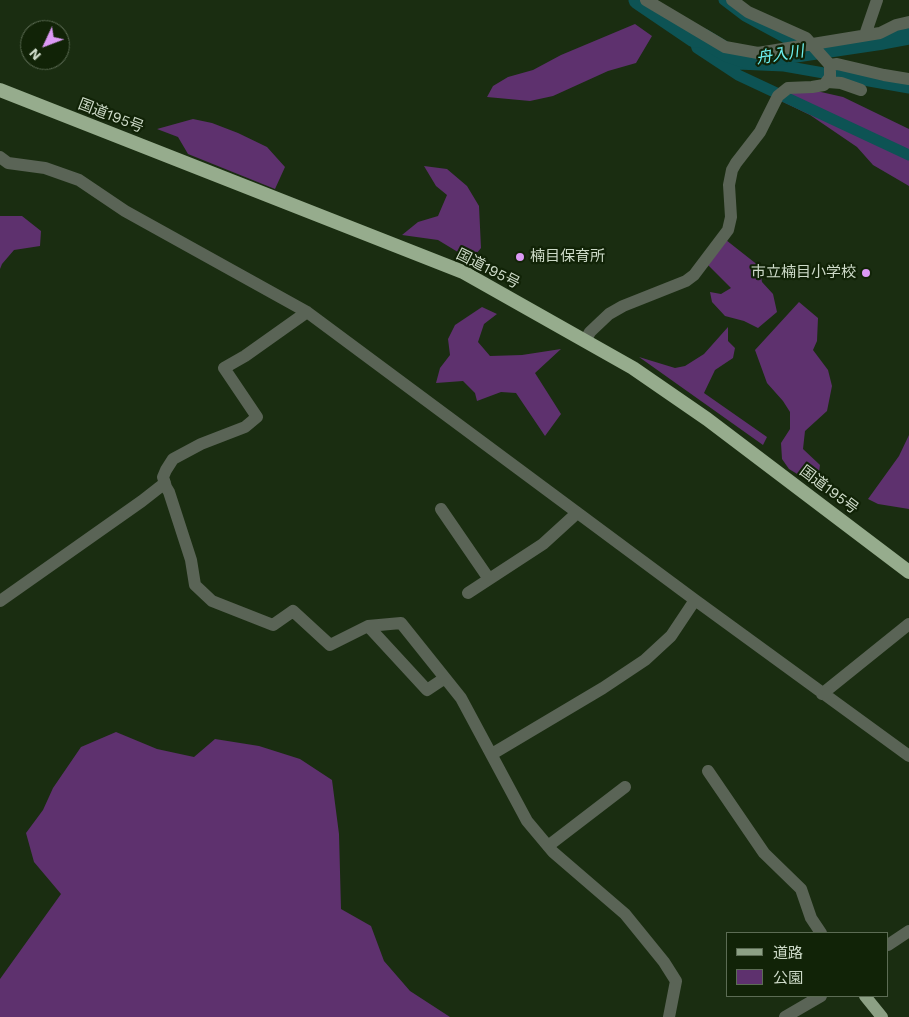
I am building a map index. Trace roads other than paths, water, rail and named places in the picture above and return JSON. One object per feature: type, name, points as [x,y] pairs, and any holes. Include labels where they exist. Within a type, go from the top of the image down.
[{"type":"highway","name":"国道195号","points":[[0,90],[463,272],[633,368],[707,419],[909,572]]},
{"type":"main road","points":[[866,997],[882,1017]]},
{"type":"street","points":[[646,0],[725,47],[758,53],[816,48],[880,33],[896,25],[909,22]]},
{"type":"street","points":[[732,0],[748,12],[806,38],[816,48],[829,73],[841,83],[861,90]]},
{"type":"street","points":[[865,35],[877,0]]},
{"type":"street","points":[[586,341],[590,332],[608,314],[623,306],[686,281],[702,266],[728,230],[731,217],[729,185],[732,170],[760,132],[781,93],[788,88],[818,86],[837,64],[909,79]]},
{"type":"street","points":[[0,157],[8,163],[45,168],[79,180],[125,211],[307,312],[694,600],[909,756]]},
{"type":"street","points":[[307,312],[245,356],[224,368],[257,417],[245,427],[201,444],[173,459],[163,476],[191,560],[195,585],[212,601],[273,625],[292,612],[330,645],[368,626],[401,623],[461,698],[527,821],[553,852],[625,914],[664,962],[676,981],[669,1017]]},
{"type":"street","points":[[0,601],[165,483]]},
{"type":"street","points":[[440,509],[489,579]]},
{"type":"street","points":[[468,593],[543,544],[577,513]]},
{"type":"street","points":[[492,754],[603,688],[645,660],[671,636],[694,600]]},
{"type":"street","points":[[822,694],[909,624]]},
{"type":"street","points":[[368,626],[427,690],[445,678]]},
{"type":"street","points":[[708,771],[764,852],[801,889],[812,918],[820,932]]},
{"type":"street","points":[[548,846],[625,787]]},
{"type":"street","points":[[889,944],[909,931]]},
{"type":"street","points":[[785,1017],[819,997]]},
{"type":"waterway","name":"舟入川","points":[[638,0],[694,38],[703,38],[728,53],[749,60],[909,35]]},
{"type":"waterway","points":[[724,0],[745,16],[806,49]]},
{"type":"waterway","points":[[694,38],[697,48],[738,75],[909,155]]},
{"type":"waterway","points":[[716,52],[738,64],[784,66],[909,88]]},
{"type":"place","name":"楠目保育所","points":[[520,257]]},
{"type":"place","name":"市立楠目小学校","points":[[866,273]]}]
